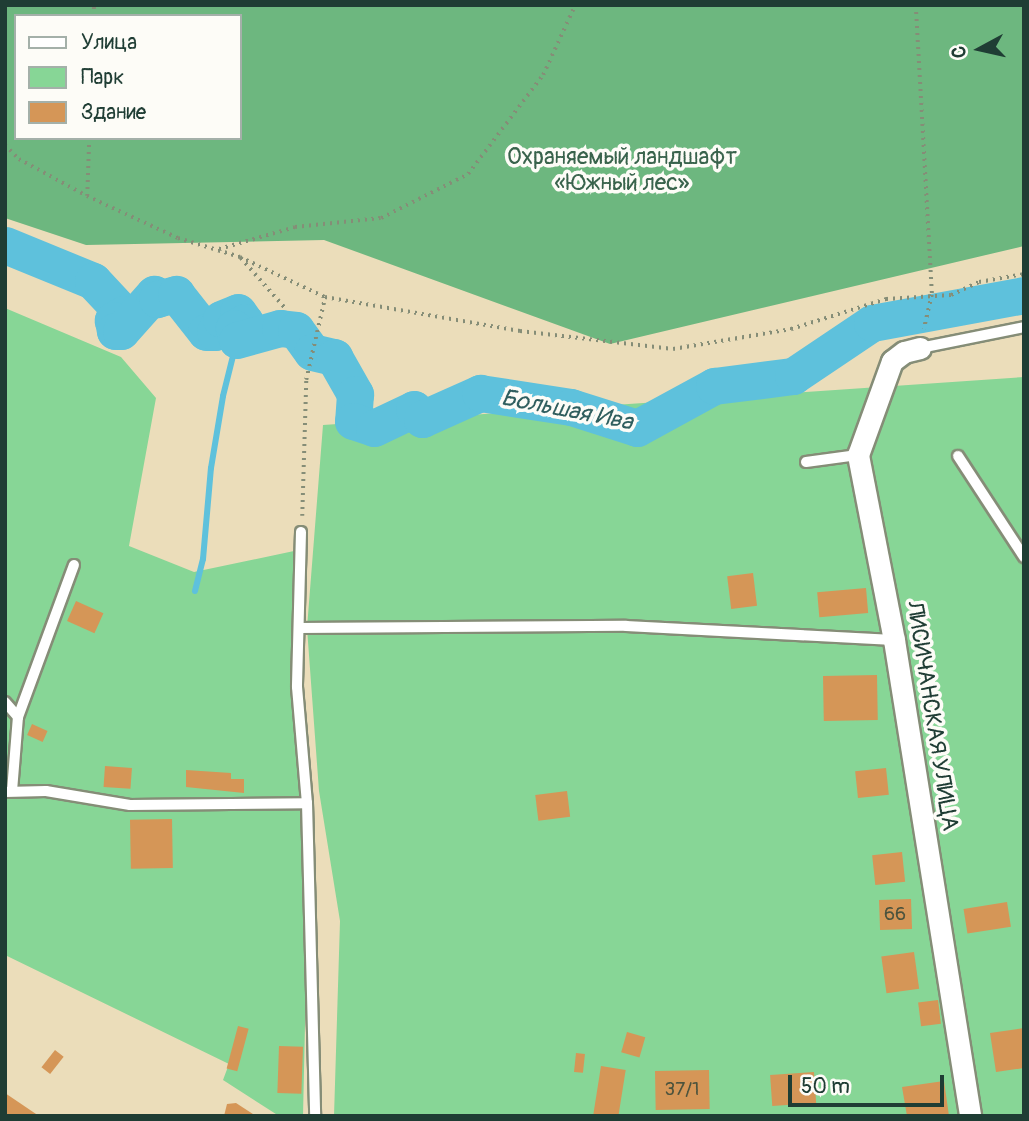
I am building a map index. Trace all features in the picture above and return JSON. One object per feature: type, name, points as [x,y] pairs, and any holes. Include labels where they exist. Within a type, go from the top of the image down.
[{"type":"street","points":[[858,455],[892,361],[904,352],[920,348]]},
{"type":"street","name":"ЛИСИЧАНСКАЯ УЛИЦА","points":[[858,455],[894,640],[970,1116]]},
{"type":"lane","points":[[920,348],[1024,328]]},
{"type":"lane","points":[[806,462],[858,455]]},
{"type":"lane","points":[[958,456],[1024,557]]},
{"type":"lane","points":[[301,532],[298,704],[307,803],[315,1116]]},
{"type":"lane","points":[[74,565],[18,717],[8,792],[46,791],[130,805],[307,803]]},
{"type":"lane","points":[[299,628],[626,626],[894,640]]},
{"type":"lane","points":[[5,702],[18,717]]},
{"type":"path","points":[[217,250],[295,227],[381,218],[468,174],[542,75],[575,5]]},
{"type":"path","points":[[916,5],[932,295],[920,348]]},
{"type":"path","points":[[87,196],[89,140]]},
{"type":"path","points":[[5,145],[19,159],[87,196],[178,238],[240,257],[325,297],[520,331],[673,349],[791,329],[886,299],[951,295],[979,282],[1024,274]]},
{"type":"path","points":[[240,257],[286,309]]},
{"type":"path","points":[[301,532],[306,380],[325,297]]},
{"type":"green space","name":"Охраняемый ландшафт «Южный лес»","points":[[5,5],[1024,5],[1024,246],[610,344],[324,240],[86,245],[5,218]]},
{"type":"green space","points":[[5,308],[121,357],[156,398],[129,546],[194,572],[294,551],[306,980],[303,1116],[279,1116],[223,1080],[229,1064],[5,955]]},
{"type":"green space","points":[[1024,377],[1024,1116],[334,1116],[340,921],[319,791],[307,628],[323,425]]},
{"type":"building","points":[[753,573],[757,606],[731,609],[727,576]]},
{"type":"building","points":[[866,588],[868,613],[819,617],[817,592]]},
{"type":"building","points":[[76,601],[103,613],[94,633],[67,621]]},
{"type":"building","points":[[877,675],[878,720],[824,721],[823,676]]},
{"type":"building","points":[[32,724],[48,731],[43,742],[27,735]]},
{"type":"building","points":[[105,766],[132,768],[130,789],[104,787]]},
{"type":"building","points":[[886,768],[889,795],[858,798],[855,771]]},
{"type":"building","points":[[186,770],[231,773],[231,779],[244,779],[244,793],[186,787]]},
{"type":"building","points":[[567,791],[570,817],[538,821],[535,795]]},
{"type":"building","points":[[172,819],[173,868],[131,869],[130,820]]},
{"type":"building","points":[[902,852],[905,882],[875,885],[872,855]]},
{"type":"building","points":[[911,899],[912,929],[880,930],[879,900]]},
{"type":"building","points":[[1007,902],[1011,927],[967,934],[964,909]]},
{"type":"building","points":[[914,952],[919,989],[886,993],[881,957]]},
{"type":"building","points":[[938,1000],[941,1024],[921,1026],[918,1002]]},
{"type":"building","points":[[238,1026],[249,1029],[237,1071],[227,1069]]},
{"type":"building","points":[[1024,1028],[1024,1068],[996,1072],[990,1033]]},
{"type":"building","points":[[627,1032],[645,1037],[639,1057],[621,1052]]},
{"type":"building","points":[[279,1046],[303,1047],[301,1094],[277,1093]]},
{"type":"building","points":[[55,1050],[64,1057],[50,1074],[41,1067]]},
{"type":"building","points":[[576,1053],[585,1054],[583,1073],[574,1072]]},
{"type":"building","points":[[601,1066],[626,1070],[618,1116],[593,1114]]},
{"type":"building","points":[[709,1070],[710,1109],[656,1110],[655,1071]]},
{"type":"building","points":[[814,1072],[816,1103],[772,1106],[770,1075]]},
{"type":"building","points":[[944,1081],[949,1116],[907,1116],[902,1087]]},
{"type":"building","points":[[5,1093],[39,1116],[5,1116]]},
{"type":"building","points":[[236,1103],[256,1116],[224,1116],[227,1104]]},
{"type":"waterway","name":"Большая Ива","points":[[5,245],[93,281],[124,314],[113,320],[115,331],[121,331],[154,294],[157,299],[176,294],[206,332],[215,332],[221,319],[238,312],[245,322],[234,328],[237,340],[280,328],[296,330],[312,352],[334,357],[355,394],[353,421],[374,428],[414,409],[422,419],[480,393],[571,407],[637,428],[714,386],[793,376],[872,323],[1024,295]]},
{"type":"waterway","points":[[195,591],[203,559],[211,468],[223,396],[237,340]]}]
